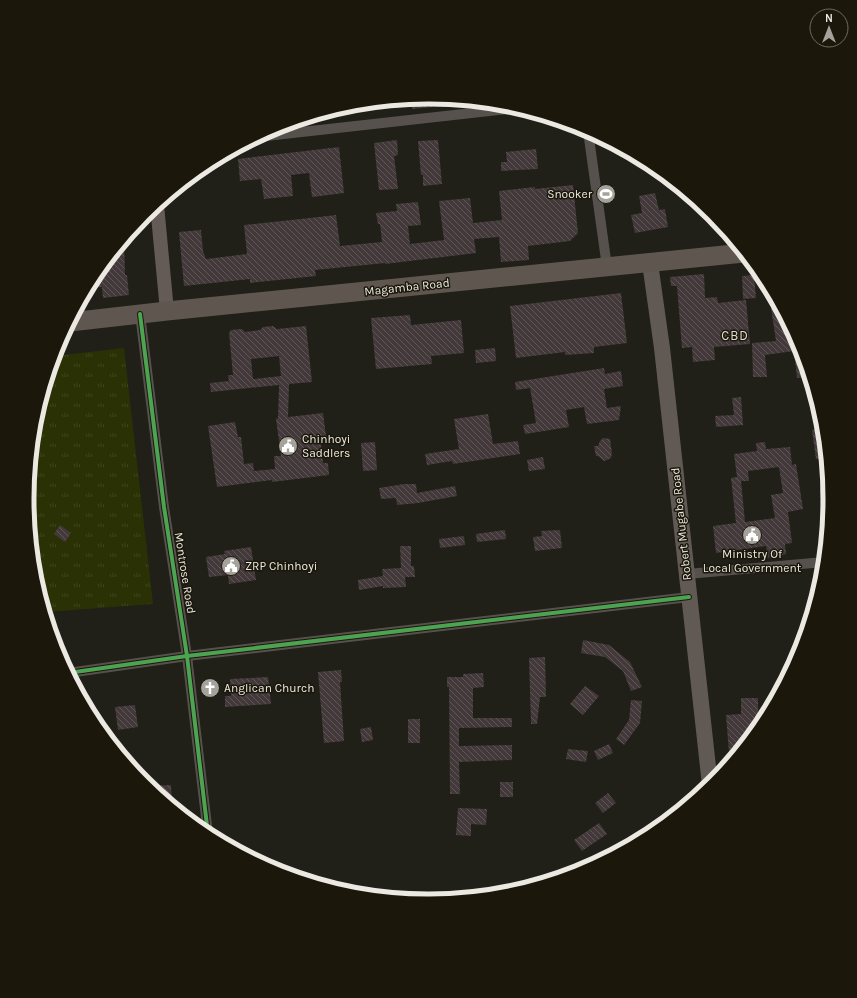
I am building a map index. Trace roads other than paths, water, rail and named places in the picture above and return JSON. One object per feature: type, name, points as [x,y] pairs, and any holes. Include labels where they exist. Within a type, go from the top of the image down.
[{"type":"highway","name":"Magamba Road","points":[[77,321],[737,254]]},
{"type":"main road","name":"Robert Mugabe Road","points":[[650,263],[662,348],[709,776]]},
{"type":"street","points":[[276,136],[495,110]]},
{"type":"street","points":[[589,139],[607,267]]},
{"type":"street","points":[[158,212],[167,311]]},
{"type":"street","name":"Montrose Road","points":[[140,314],[164,507],[187,656],[207,826]]},
{"type":"street","points":[[687,574],[818,563]]},
{"type":"street","points":[[75,672],[187,656],[689,597]]},
{"type":"place","name":"Snooker","points":[[606,194]]},
{"type":"place","name":"Chinhoyi Saddlers","points":[[288,446]]},
{"type":"place","name":"Ministry Of Local Government","points":[[752,535]]},
{"type":"place","name":"ZRP Chinhoyi","points":[[231,566]]},
{"type":"place","name":"Anglican Church","points":[[210,688]]},
{"type":"district","name":"CBD","points":[[735,335]]}]
